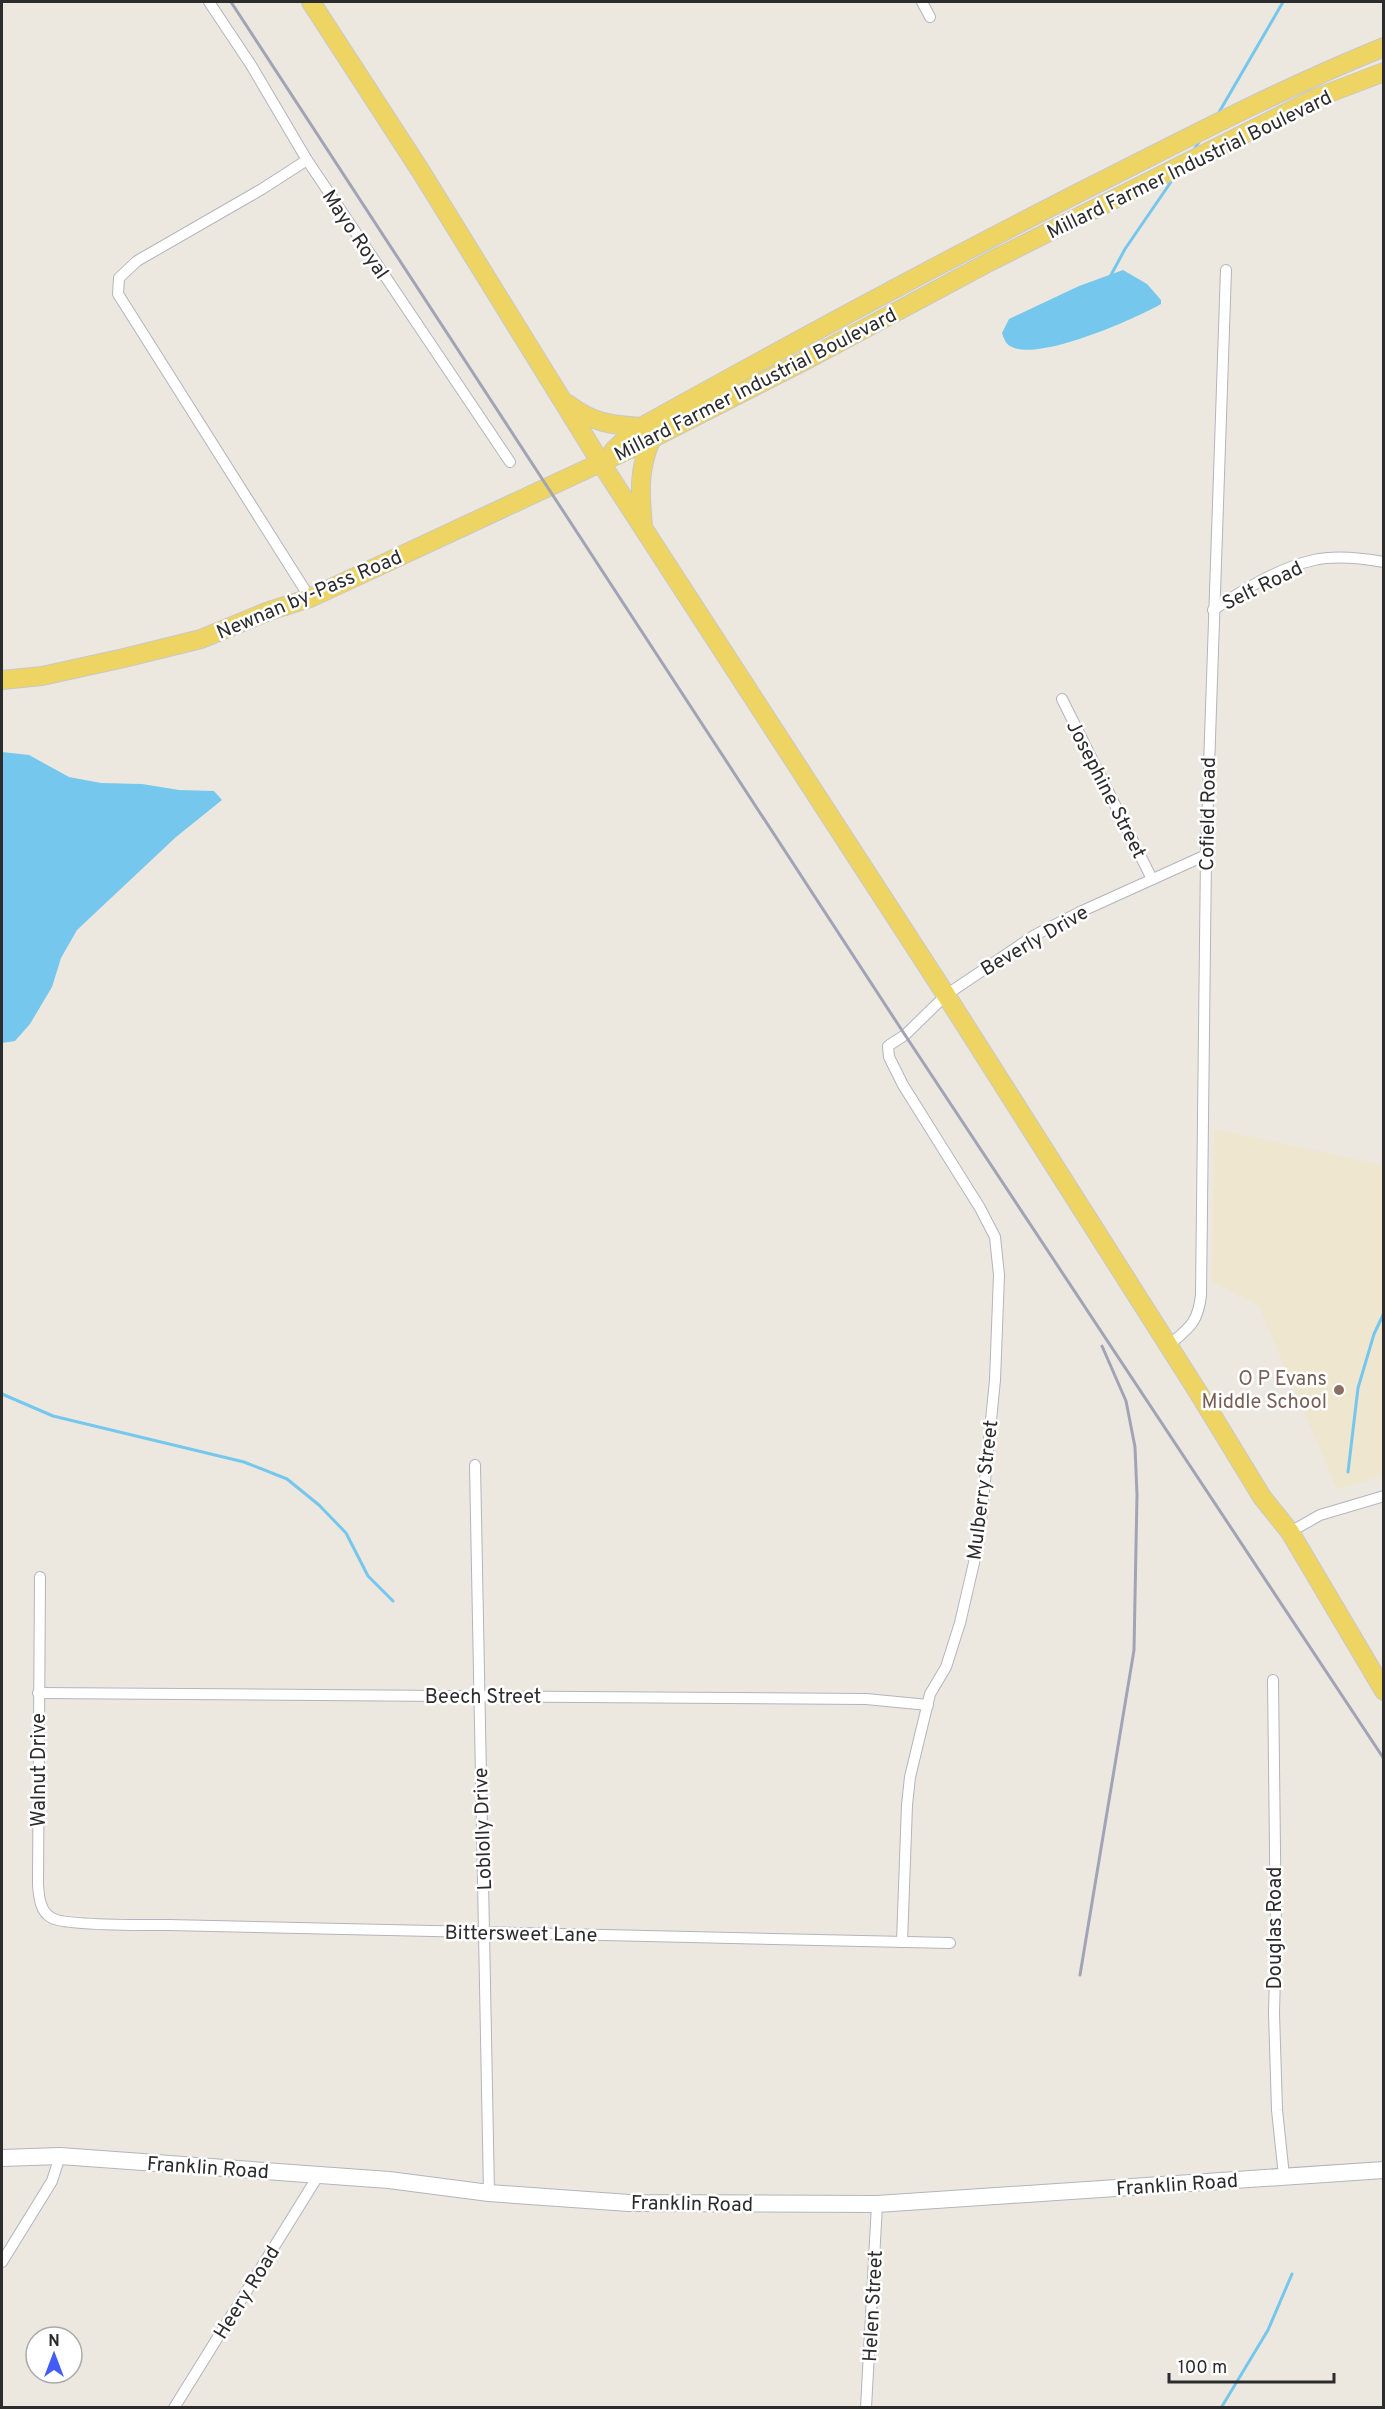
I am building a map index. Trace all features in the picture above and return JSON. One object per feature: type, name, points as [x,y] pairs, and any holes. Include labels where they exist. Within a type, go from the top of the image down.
[{"type":"main road","points":[[311,2],[420,170],[601,463],[946,995],[1169,1345],[1262,1497],[1290,1532],[1383,1691]]},
{"type":"main road","name":"Millard Farmer Industrial Boulevard","points":[[601,463],[833,320],[1259,102],[1383,48]]},
{"type":"main road","name":"Millard Farmer Industrial Boulevard","points":[[647,433],[808,359],[991,261],[1316,98],[1383,72]]},
{"type":"main road","points":[[561,399],[583,416],[647,433],[640,487],[643,528]]},
{"type":"main road","name":"Newnan by-Pass Road","points":[[2,680],[54,673],[201,639],[310,598],[601,463]]},
{"type":"main road","name":"Franklin Road","points":[[2,2158],[60,2156],[398,2181],[489,2193],[629,2203],[877,2204],[1383,2170]]},
{"type":"street","name":"Mayo Royal","points":[[209,2],[251,65],[307,160],[510,462]]},
{"type":"street","points":[[922,2],[930,17]]},
{"type":"street","points":[[307,160],[262,189],[137,261],[119,278],[118,294],[310,598]]},
{"type":"street","name":"Cofield Road","points":[[1169,1345],[1191,1327],[1198,1316],[1201,1295],[1206,855],[1226,270]]},
{"type":"street","name":"Selt Road","points":[[1213,609],[1275,574],[1314,560],[1355,557],[1383,562]]},
{"type":"street","name":"Josephine Street","points":[[1062,699],[1152,879]]},
{"type":"street","name":"Beverly Drive","points":[[889,1057],[888,1046],[905,1035],[946,995],[1035,935],[1206,855]]},
{"type":"street","name":"Mulberry Street","points":[[889,1057],[903,1085],[980,1209],[994,1238],[999,1275],[994,1380],[979,1541],[960,1623],[946,1667],[930,1694],[918,1741],[907,1805],[902,1942]]},
{"type":"street","name":"Loblolly Drive","points":[[475,1465],[489,2193]]},
{"type":"street","points":[[1290,1532],[1320,1515],[1383,1496]]},
{"type":"street","name":"Walnut Drive","points":[[40,1577],[39,1900],[44,1911],[52,1919],[92,1923]]},
{"type":"street","name":"Douglas Road","points":[[1273,1680],[1276,1935],[1274,2013],[1277,2110],[1284,2176]]},
{"type":"street","name":"Beech Street","points":[[38,1693],[866,1699],[928,1705]]},
{"type":"street","name":"Bittersweet Lane","points":[[92,1923],[950,1943]]},
{"type":"street","points":[[2,2262],[52,2181],[60,2156]]},
{"type":"street","name":"Heery Road","points":[[174,2408],[318,2176]]},
{"type":"street","name":"Helen Street","points":[[866,2408],[877,2204]]},
{"type":"shaded area","name":"O P Evans Middle School","points":[[1214,1129],[1383,1165],[1383,1476],[1337,1489],[1258,1305],[1212,1282]]},
{"type":"water","points":[[1123,270],[1147,284],[1161,300],[1161,304],[1110,328],[1065,344],[1025,350],[1012,347],[1005,342],[1002,333],[1009,319],[1079,286]]},
{"type":"water","points":[[2,752],[29,755],[69,777],[101,783],[142,784],[179,790],[214,791],[222,800],[176,837],[77,930],[61,958],[52,987],[30,1024],[15,1041],[2,1043]]},
{"type":"waterway","points":[[1218,114],[1283,2]]},
{"type":"waterway","points":[[1193,151],[1201,139]]},
{"type":"waterway","points":[[1111,275],[1125,249],[1175,176]]},
{"type":"waterway","points":[[1348,1472],[1358,1388],[1374,1334],[1384,1313]]},
{"type":"waterway","points":[[2,1394],[53,1416],[244,1462],[287,1479],[319,1505],[346,1533],[368,1576],[393,1601]]},
{"type":"waterway","points":[[1221,2408],[1268,2330],[1292,2274]]},
{"type":"railway","points":[[231,2],[905,1035],[1384,1759]]},
{"type":"railway","points":[[1080,1975],[1134,1650],[1137,1495],[1135,1447],[1126,1401],[1102,1346]]},
{"type":"place","name":"O P Evans Middle School","points":[[1339,1390]]}]
